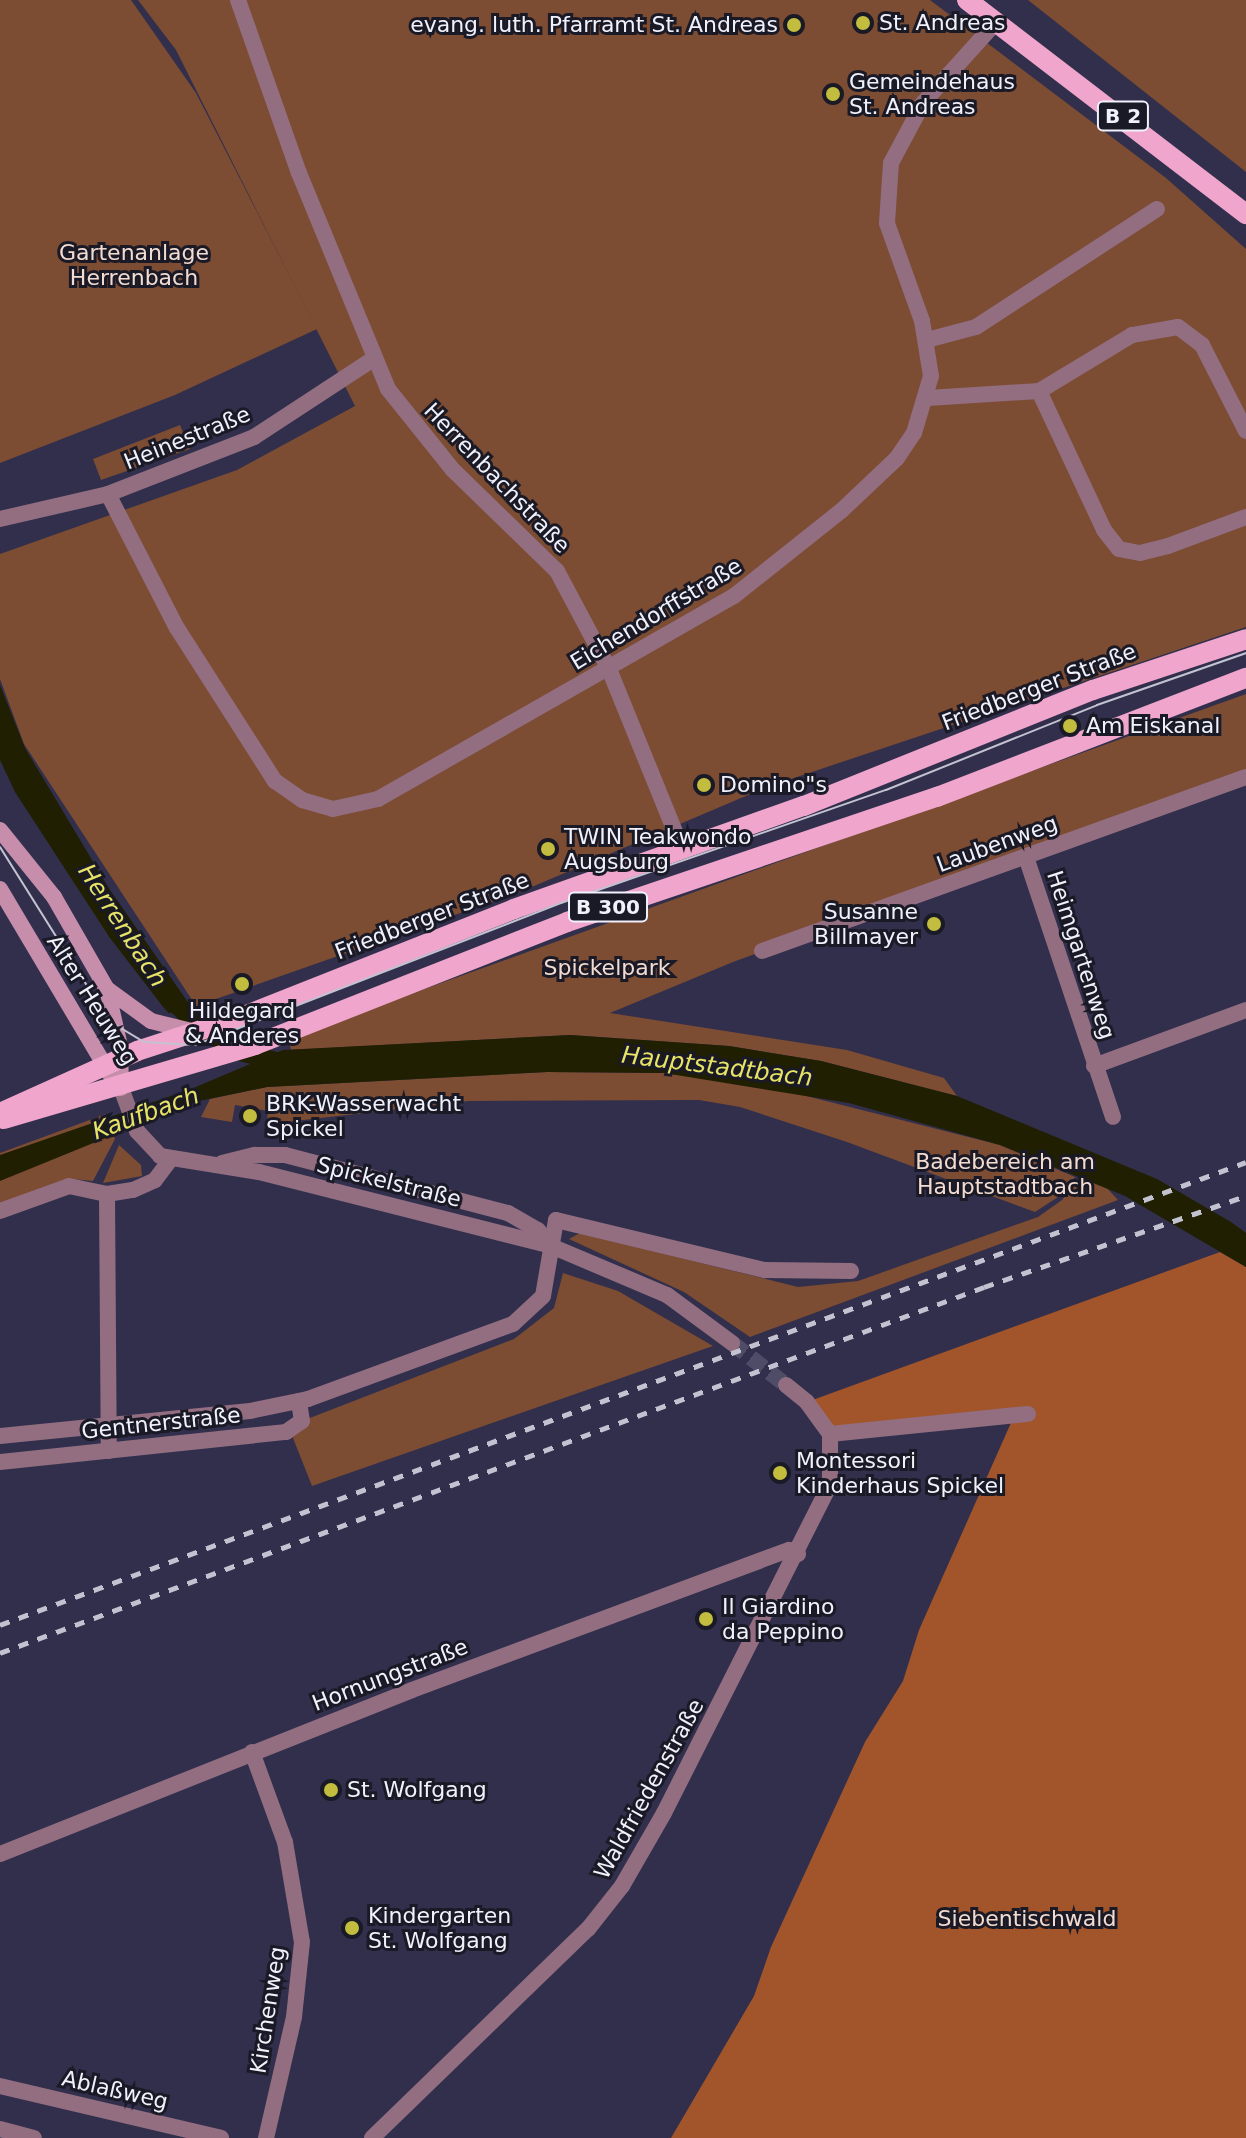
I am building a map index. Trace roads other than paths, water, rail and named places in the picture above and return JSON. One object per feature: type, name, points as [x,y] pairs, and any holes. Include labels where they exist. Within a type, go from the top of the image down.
[{"type":"main road","name":"B 2","points":[[967,0],[1246,214]]},
{"type":"main road","name":"Friedberger Straße","points":[[0,1113],[169,1034],[197,1032],[234,1020],[1093,690],[1246,639]]},
{"type":"main road","name":"B 300","points":[[124,1096],[567,922],[937,797],[1246,678]]},
{"type":"main road","points":[[0,1120],[124,1096]]},
{"type":"street","name":"Herrenbachstraße","points":[[238,0],[373,359],[416,429],[557,571],[609,669],[682,849]]},
{"type":"street","name":"Eichendorffstraße","points":[[108,494],[177,628],[260,761],[285,789],[314,805],[347,808],[378,799],[734,596],[841,511],[897,458],[928,398],[927,340],[887,223],[891,163],[923,103],[997,21]]},
{"type":"street","points":[[927,340],[976,327],[1157,209]]},
{"type":"street","points":[[928,398],[1039,391],[1132,335],[1178,327],[1202,345],[1246,431]]},
{"type":"street","name":"Heinestraße","points":[[0,519],[108,494],[254,437],[373,359]]},
{"type":"street","points":[[1039,391],[1104,530],[1119,549],[1140,553],[1168,546],[1246,517]]},
{"type":"street","name":"Laubenweg","points":[[762,951],[1246,777]]},
{"type":"street","name":"Alter Heuweg","points":[[0,830],[54,897],[107,989],[112,1062]]},
{"type":"street","name":"Heimgartenweg","points":[[1026,857],[1113,1117]]},
{"type":"street","name":"Alter Heuweg","points":[[0,889],[112,1062],[124,1096]]},
{"type":"street","points":[[107,989],[130,1009],[169,1034]]},
{"type":"street","name":"Heimgartenweg","points":[[1094,1066],[1246,1010]]},
{"type":"street","points":[[0,1211],[69,1186],[107,1194],[155,1180],[171,1159],[160,1156],[137,1131],[124,1096]]},
{"type":"street","name":"Spickelstraße","points":[[216,1165],[255,1155],[285,1155],[524,1219],[556,1220],[765,1270],[851,1271]]},
{"type":"street","name":"Spickelstraße","points":[[171,1159],[216,1165],[551,1246],[667,1295],[732,1343]]},
{"type":"street","points":[[107,1194],[109,1451]]},
{"type":"street","name":"Spickelstraße","points":[[524,1219],[551,1246]]},
{"type":"street","points":[[551,1246],[556,1220]]},
{"type":"street","name":"Gentnerstraße","points":[[0,1436],[108,1426],[299,1401],[343,1389],[527,1316],[543,1296],[551,1246]]},
{"type":"street","points":[[786,1385],[807,1402],[830,1434],[1028,1414]]},
{"type":"street","name":"Gentnerstraße","points":[[0,1462],[294,1431],[302,1421],[299,1401]]},
{"type":"street","name":"Waldfriedenstraße","points":[[372,2138],[560,1957],[622,1886],[798,1554],[830,1485],[830,1434]]},
{"type":"street","name":"Hornungstraße","points":[[0,1854],[252,1752],[789,1550],[798,1554]]},
{"type":"street","name":"Kirchenweg","points":[[252,1752],[285,1842],[302,1942],[294,2017],[266,2138]]},
{"type":"street","name":"Ablaßweg","points":[[0,2086],[221,2138]]},
{"type":"street","points":[[0,2129],[34,2138]]},
{"type":"water","points":[[0,685],[25,748],[110,890],[194,1011],[169,1013],[164,1008],[110,938],[15,792],[0,760]]},
{"type":"water","points":[[570,1035],[729,1046],[821,1061],[957,1096],[1157,1179],[1231,1222],[1246,1233],[1246,1267],[1125,1196],[1000,1145],[849,1103],[664,1073],[547,1072],[267,1087],[194,1102],[0,1181],[0,1155],[191,1089],[283,1050]]},
{"type":"waterway","name":"Herrenbach","points":[[167,996],[200,1027],[236,1051],[288,1064]]},
{"type":"tunnel","points":[[732,1343],[786,1385]]},
{"type":"tram line","points":[[0,847],[109,1021],[144,1042],[195,1045],[561,903],[886,790],[1097,705],[1246,653]]},
{"type":"railway","points":[[0,1625],[1246,1162]]},
{"type":"railway","points":[[0,1653],[984,1287],[1246,1196]]},
{"type":"place","name":"St. Andreas","points":[[863,23]]},
{"type":"place","name":"evang. luth. Pfarramt St. Andreas","points":[[794,25]]},
{"type":"place","name":"Gemeindehaus St. Andreas","points":[[833,94]]},
{"type":"place","name":"Am Eiskanal","points":[[1070,726]]},
{"type":"place","name":"Domino\"s","points":[[704,785]]},
{"type":"place","name":"TWIN Teakwondo Augsburg","points":[[548,849]]},
{"type":"place","name":"Susanne Billmayer","points":[[934,924]]},
{"type":"place","name":"Hildegard & Anderes","points":[[242,984]]},
{"type":"place","name":"BRK-Wasserwacht Spickel","points":[[250,1116]]},
{"type":"place","name":"Montessori Kinderhaus Spickel","points":[[780,1473]]},
{"type":"place","name":"Il Giardino da Peppino","points":[[706,1619]]},
{"type":"place","name":"St. Wolfgang","points":[[331,1790]]},
{"type":"place","name":"Kindergarten St. Wolfgang","points":[[352,1928]]},
{"type":"park label","name":"Gartenanlage Herrenbach","points":[[134,264]]},
{"type":"park label","name":"Spickelpark","points":[[607,968]]},
{"type":"park label","name":"Badebereich am Hauptstadtbach","points":[[1005,1174]]},
{"type":"park label","name":"Siebentischwald","points":[[1027,1919]]},
{"type":"water label","name":"Hauptstadtbach","points":[[717,1067]]},
{"type":"water label","name":"Kaufbach","points":[[146,1114]]}]
